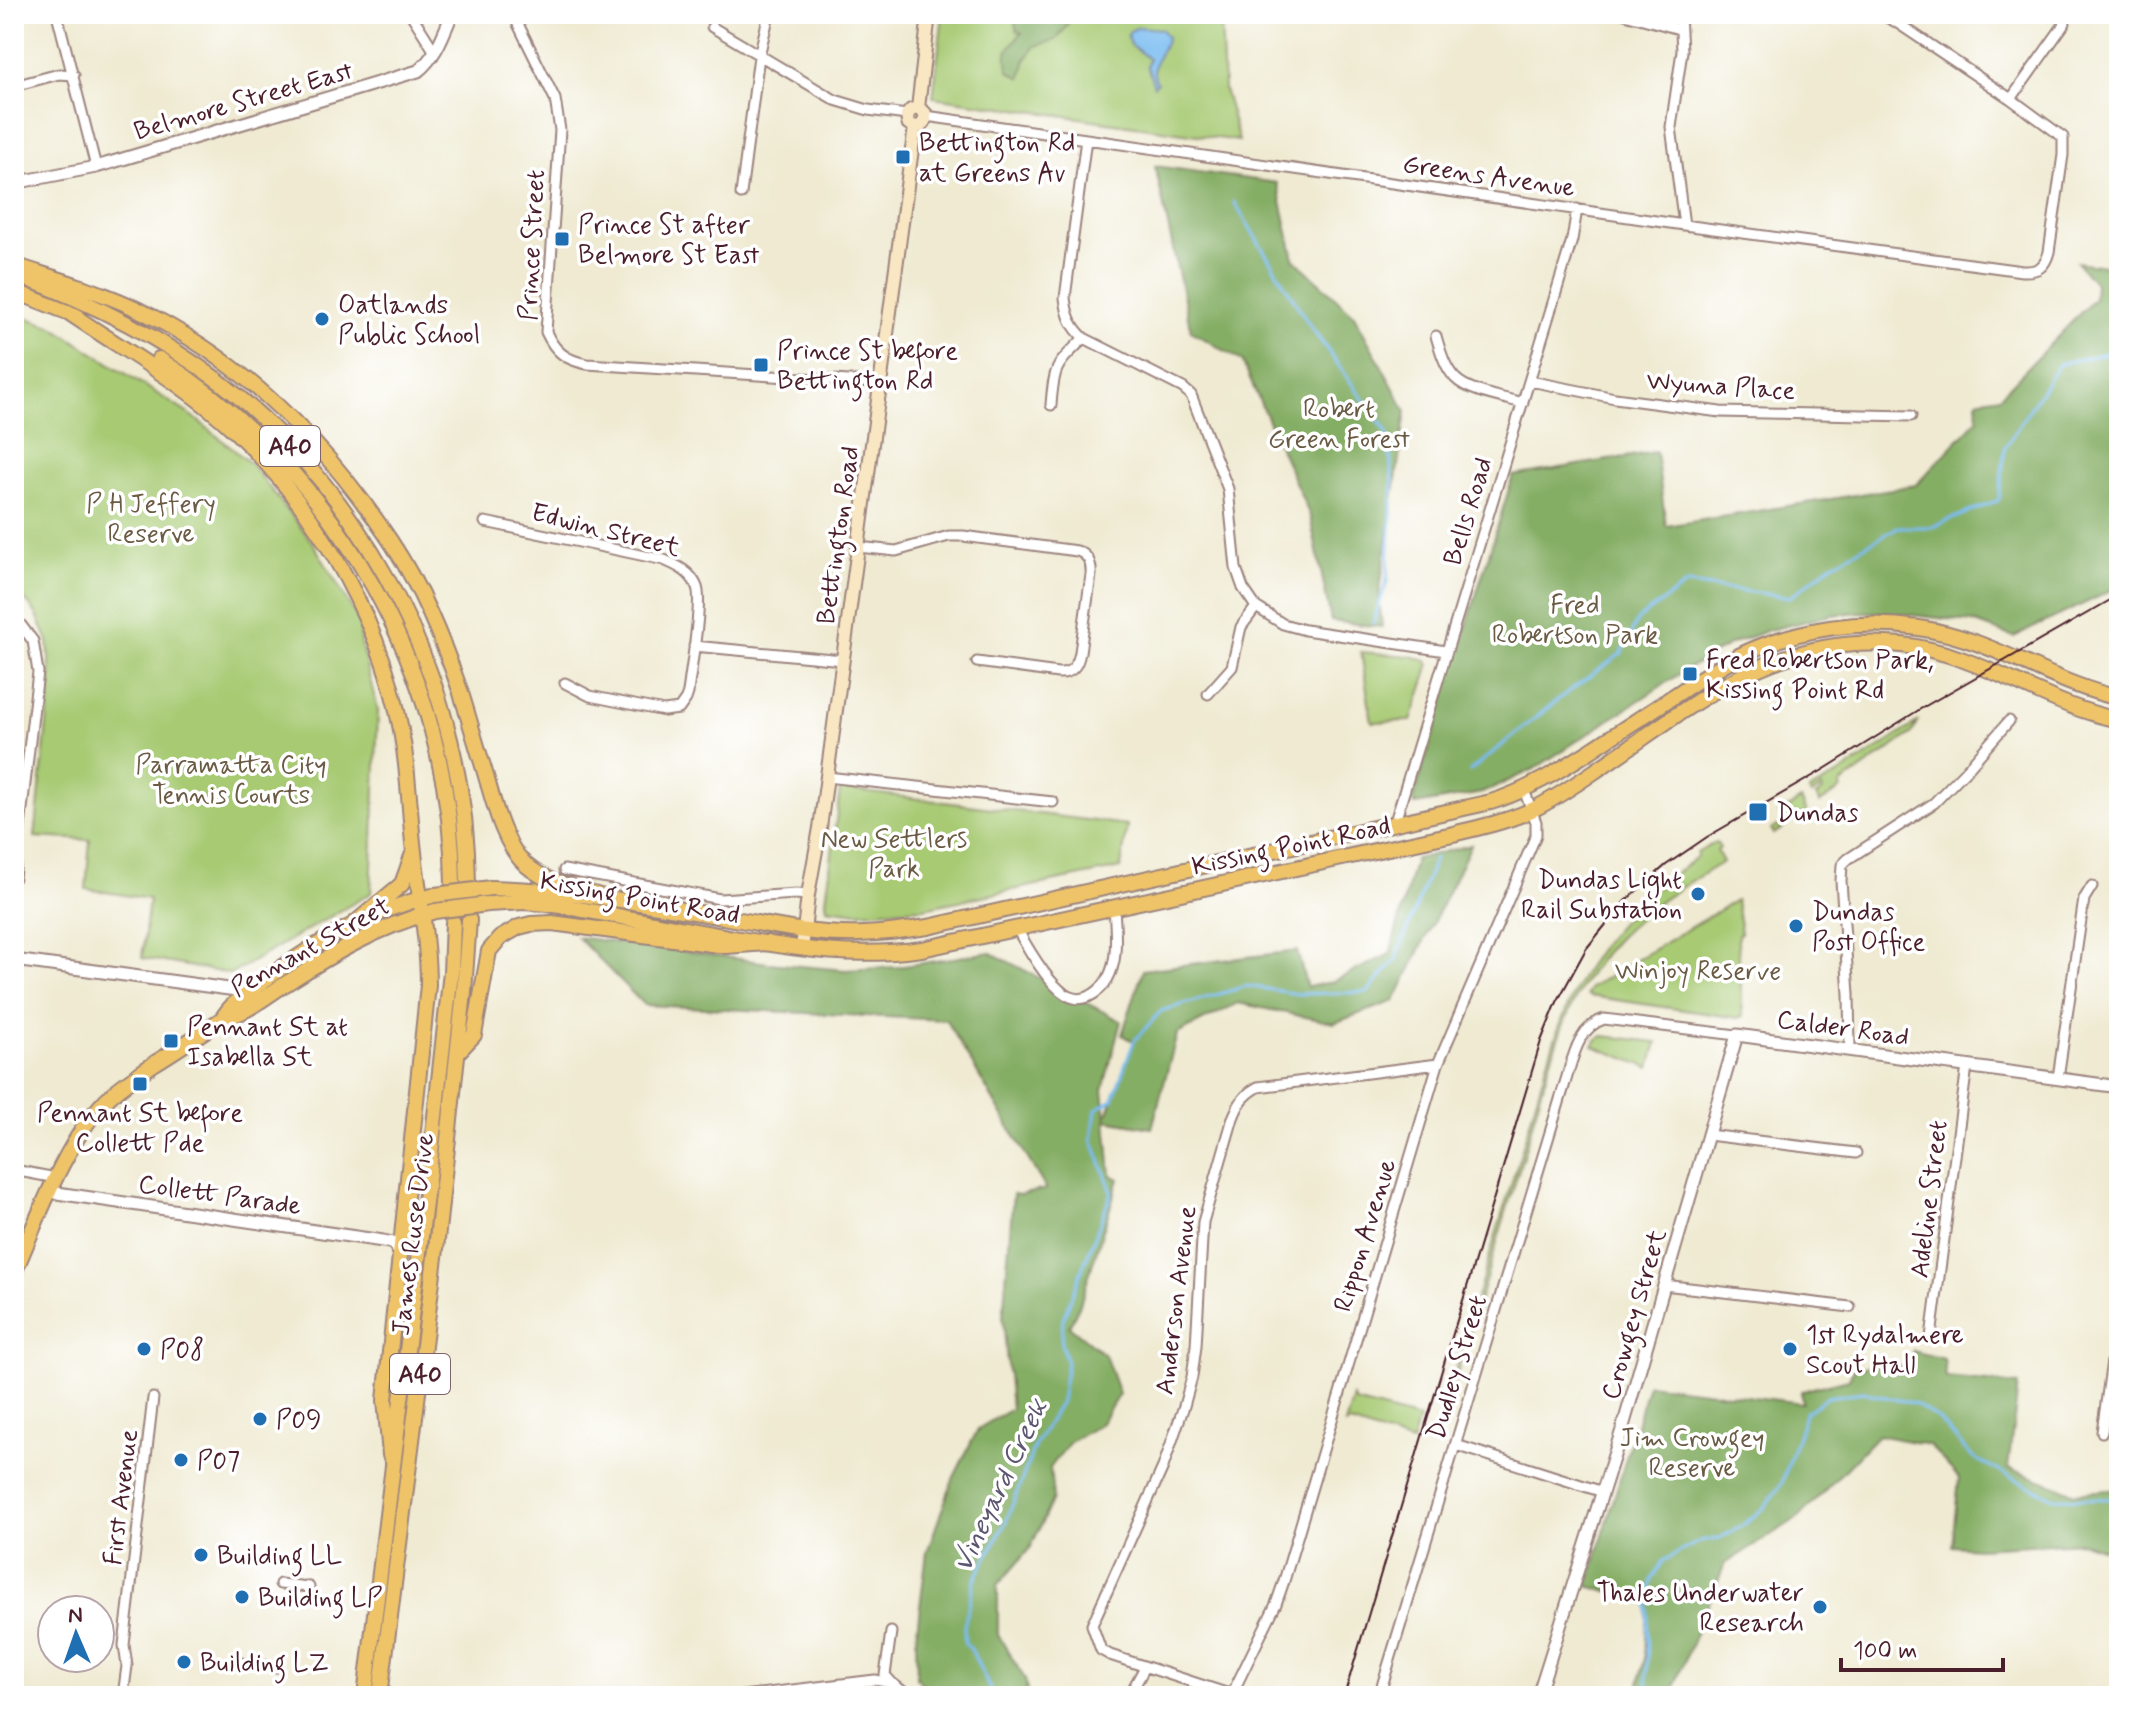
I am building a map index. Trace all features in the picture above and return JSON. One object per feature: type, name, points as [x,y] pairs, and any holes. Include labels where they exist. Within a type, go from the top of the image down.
[{"type":"main road","points":[[917,113],[929,14]]},
{"type":"main road","name":"Bettington Road","points":[[802,949],[915,127],[908,123],[917,113]]},
{"type":"main road","points":[[14,265],[138,310],[174,329],[267,396],[323,450],[370,511],[414,580],[448,656],[511,845],[526,865],[550,881],[604,897]]},
{"type":"main road","name":"A40","points":[[14,275],[74,297],[122,321],[156,339],[221,383],[278,433],[350,518],[392,587],[438,695],[457,768],[468,849],[461,884],[452,846],[443,777],[425,704],[384,603],[344,537],[293,472],[243,423],[181,373],[114,334],[14,291]]},
{"type":"main road","points":[[68,312],[175,381],[234,430],[283,482],[307,514],[344,575],[374,640],[387,678],[404,748],[414,850],[427,897],[428,913],[428,985],[385,1400],[393,1461]]},
{"type":"main road","name":"Kissing Point Road","points":[[427,897],[491,888],[547,891],[843,934],[888,933],[928,927],[1491,802],[1524,790],[1557,772],[1727,663],[1763,645],[1825,629],[1899,625],[1957,636],[2016,658],[2061,680],[2119,698]]},
{"type":"main road","name":"Kissing Point Road","points":[[428,913],[525,902],[802,949],[845,954],[901,952],[1497,823],[1532,810],[1577,784],[1737,678],[1770,662],[1824,647],[1885,644],[1944,653],[2063,704],[2119,720]]},
{"type":"main road","points":[[354,924],[402,884],[414,850]]},
{"type":"main road","name":"Pennant Street","points":[[222,1019],[230,1005],[284,966],[354,924],[427,897]]},
{"type":"main road","name":"Pennant Street","points":[[14,1273],[53,1185],[88,1122],[123,1085],[222,1019],[240,1014],[358,941],[428,913]]},
{"type":"main road","name":"James Ruse Drive","points":[[380,1696],[436,1249],[469,920]]},
{"type":"main road","name":"James Ruse Drive","points":[[365,1696],[449,987],[453,922]]},
{"type":"main road","points":[[458,1052],[474,1035],[489,951],[500,938],[519,927],[552,923],[726,946],[767,943]]},
{"type":"street","points":[[57,14],[96,167]]},
{"type":"street","points":[[411,14],[435,52]]},
{"type":"street","name":"Belmore Street East","points":[[14,183],[96,167],[418,71],[435,52],[452,14]]},
{"type":"street","name":"Prince Street","points":[[513,14],[555,99],[558,114],[560,130],[546,332],[560,354],[570,361],[587,364],[880,383]]},
{"type":"street","points":[[741,194],[759,56],[769,14]]},
{"type":"street","points":[[1625,14],[1679,29]]},
{"type":"street","points":[[1680,14],[1682,51],[1671,127],[1684,225]]},
{"type":"street","points":[[1880,14],[2011,99],[2065,23]]},
{"type":"street","name":"Greens Avenue","points":[[712,27],[835,100],[868,110],[917,113],[1684,225],[2036,271],[2044,264],[2049,252],[2064,142],[2059,133],[2011,99]]},
{"type":"street","points":[[14,86],[59,74],[74,75]]},
{"type":"street","points":[[1086,139],[1065,298],[1070,320],[1084,338],[1183,388],[1191,395],[1228,489],[1234,556],[1239,579],[1249,598],[1272,619],[1293,627],[1446,651]]},
{"type":"street","name":"Bells Road","points":[[1394,825],[1572,240],[1577,209]]},
{"type":"street","points":[[1436,336],[1456,379],[1473,388],[1523,403]]},
{"type":"street","points":[[1051,405],[1055,370],[1084,338]]},
{"type":"street","name":"Wyuna Place","points":[[1530,381],[1615,398],[1720,412],[1911,416]]},
{"type":"street","name":"Edwin Street","points":[[485,522],[664,560],[680,567],[692,578],[699,603],[686,699],[679,709],[657,710],[590,696],[565,683]]},
{"type":"street","points":[[858,547],[896,551],[942,538],[963,536],[1077,551],[1086,555],[1091,575],[1079,658],[1074,669],[1058,673],[977,662]]},
{"type":"street","points":[[1208,694],[1232,667],[1241,627],[1256,607]]},
{"type":"street","points":[[14,616],[33,641],[38,672],[19,793],[14,878]]},
{"type":"street","points":[[694,646],[843,660]]},
{"type":"street","points":[[1850,1050],[1842,865],[1934,803],[2009,721]]},
{"type":"street","points":[[827,777],[1053,802]]},
{"type":"street","name":"Rippon Avenue","points":[[1232,1695],[1284,1581],[1438,1064],[1536,835],[1536,822],[1524,790]]},
{"type":"street","points":[[564,870],[720,899],[808,895]]},
{"type":"street","points":[[2058,1078],[2084,899],[2092,886]]},
{"type":"street","points":[[1017,929],[1057,988],[1081,1000],[1106,984],[1112,971],[1116,944],[1114,908]]},
{"type":"street","points":[[14,960],[249,992],[266,997]]},
{"type":"street","name":"Calder Road","points":[[1576,1050],[1587,1029],[1594,1022],[1604,1019],[2119,1087]]},
{"type":"street","name":"Crowgey Street","points":[[1538,1696],[1603,1492],[1737,1035]]},
{"type":"street","name":"Dudley Street","points":[[1379,1696],[1576,1050]]},
{"type":"street","name":"Anderson Avenue","points":[[1232,1695],[1101,1650],[1092,1625],[1163,1467],[1184,1406],[1196,1346],[1203,1222],[1238,1104],[1246,1094],[1272,1084],[1438,1064]]},
{"type":"street","name":"Adeline Street","points":[[1931,1337],[1967,1066]]},
{"type":"street","points":[[1708,1135],[1856,1153]]},
{"type":"street","points":[[14,1170],[53,1185]]},
{"type":"street","name":"Collett Parade","points":[[53,1185],[383,1241]]},
{"type":"street","points":[[383,1241],[397,1239],[404,1229]]},
{"type":"street","points":[[383,1241],[393,1243],[401,1255]]},
{"type":"street","points":[[1664,1285],[1850,1307]]},
{"type":"street","points":[[2102,1432],[2119,1311]]},
{"type":"street","name":"First Avenue","points":[[123,1696],[127,1666],[124,1645],[153,1398]]},
{"type":"street","points":[[1456,1445],[1603,1492]]},
{"type":"street","points":[[280,1584],[309,1587]]},
{"type":"street","points":[[891,1632],[885,1675],[909,1696]]},
{"type":"street","points":[[239,1663],[278,1667]]},
{"type":"street","points":[[1129,1696],[1145,1667]]},
{"type":"street","points":[[742,1696],[869,1681],[892,1683]]},
{"type":"green space","points":[[943,14],[1224,14],[1221,19],[1224,89],[1239,141],[933,97]]},
{"type":"green space","points":[[1013,14],[1073,14],[1056,40],[1035,46],[1026,59],[1021,78],[1009,71],[1007,64],[1008,49],[1022,33],[1017,31]]},
{"type":"green space","name":"Robert Green Forest","points":[[1155,166],[1277,183],[1294,259],[1354,315],[1406,411],[1379,596],[1382,627],[1331,621],[1310,516],[1242,361],[1191,331]]},
{"type":"green space","name":"Fred Robertson Park","points":[[2077,262],[2119,268],[2119,376],[2110,379],[2119,463],[2119,587],[2014,637],[1973,622],[1860,612],[1832,615],[1769,630],[1731,644],[1684,671],[1534,769],[1482,793],[1415,805],[1413,799],[1513,476],[1656,452],[1666,526],[1916,485],[1978,419],[1977,400],[2000,396],[2094,299],[2095,283]]},
{"type":"green space","points":[[14,313],[53,327],[195,418],[250,463],[313,543],[359,621],[362,650],[378,710],[371,893],[231,974],[142,958],[149,899],[86,889],[90,840],[35,837],[51,685],[48,641],[37,615],[14,590]]},
{"type":"green space","points":[[1361,652],[1427,660],[1427,674],[1411,721],[1372,722]]},
{"type":"green space","points":[[1917,723],[1912,733],[1840,785],[1841,789],[1820,803],[1816,796],[1823,791],[1822,788],[1811,795],[1809,791]]},
{"type":"green space","name":"New Settlers Park","points":[[840,789],[1127,825],[1121,868],[924,908],[858,912],[827,908]]},
{"type":"green space","points":[[1801,800],[1807,812],[1774,834],[1771,830],[1785,822],[1779,813]]},
{"type":"green space","points":[[1716,842],[1723,862],[1674,892],[1629,927],[1603,955],[1576,998],[1547,1071],[1461,1362],[1452,1391],[1449,1390],[1552,1049],[1580,980],[1627,915],[1697,857],[1697,853]]},
{"type":"green space","points":[[1471,845],[1395,1001],[1334,1023],[1238,1003],[1177,1034],[1152,1128],[1106,1120],[1111,1175],[1119,1179],[1080,1304],[1069,1326],[1105,1355],[1119,1394],[1101,1423],[1069,1443],[1050,1468],[1053,1498],[1031,1547],[998,1585],[998,1635],[1025,1679],[1028,1696],[932,1696],[917,1678],[916,1638],[927,1552],[953,1479],[978,1429],[1011,1409],[1003,1318],[1013,1194],[1046,1189],[946,1020],[644,1005],[577,937],[768,963],[845,970],[898,967],[990,952],[1121,1021],[1103,1090],[1106,1118],[1134,1041],[1122,1035],[1143,970],[1297,951],[1307,987],[1332,982],[1390,954],[1415,859]]},
{"type":"green space","name":"Winjoy Reserve","points":[[1736,900],[1741,933],[1738,934],[1738,942],[1743,1016],[1738,1018],[1587,994],[1590,988]]},
{"type":"green space","points":[[1603,1036],[1657,1042],[1650,1068],[1593,1046]]},
{"type":"green space","name":"Jim Crowgey Reserve","points":[[1913,1351],[1944,1359],[1946,1378],[2018,1385],[2008,1468],[2075,1493],[2119,1489],[2119,1554],[2083,1542],[1979,1548],[1952,1546],[1959,1478],[1929,1445],[1878,1435],[1799,1517],[1725,1564],[1670,1696],[1636,1696],[1645,1658],[1648,1604],[1588,1586],[1648,1384],[1802,1403],[1801,1391],[1849,1379],[1854,1367],[1909,1366]]},
{"type":"green space","points":[[1353,1397],[1355,1402],[1419,1419],[1412,1443],[1350,1423],[1345,1425]]},
{"type":"green space","points":[[862,1687],[887,1696],[782,1696]]},
{"type":"water","points":[[1138,27],[1161,29],[1167,37],[1155,64],[1157,83],[1154,86],[1147,66],[1149,59],[1130,44],[1127,37],[1130,31]]},
{"type":"waterway","points":[[1234,202],[1310,326],[1387,432],[1393,482],[1387,581],[1373,623]]},
{"type":"waterway","name":"Vineyard Creek","points":[[1470,771],[1560,698],[1622,653],[1638,619],[1687,584],[1790,597],[1831,565],[1898,527],[1932,527],[1999,500],[2005,447],[2059,364],[2111,352],[2119,347]]},
{"type":"waterway","name":"Vineyard Creek","points":[[993,1696],[971,1649],[965,1644],[964,1626],[974,1581],[1006,1522],[1035,1445],[1061,1401],[1067,1363],[1061,1343],[1063,1319],[1112,1192],[1092,1139],[1096,1109],[1113,1100],[1134,1041],[1161,1011],[1247,986],[1298,994],[1368,992],[1396,959],[1435,858]]},
{"type":"waterway","points":[[1647,1696],[1648,1597],[1652,1580],[1663,1561],[1700,1541],[1720,1538],[1765,1507],[1782,1483],[1806,1412],[1827,1397],[1863,1392],[1916,1404],[1938,1419],[1973,1458],[2054,1498],[2119,1499]]},
{"type":"tram line","points":[[1344,1696],[1541,1041],[1557,1002],[1586,949],[1625,901],[1666,865],[1707,837],[2119,595]]},
{"type":"place","name":"Bettington Rd at Greens Av","points":[[903,157]]},
{"type":"place","name":"Prince St after Belmore St East","points":[[562,239]]},
{"type":"place","name":"Oatlands Public School","points":[[322,319]]},
{"type":"place","name":"Prince St before Bettington Rd","points":[[761,365]]},
{"type":"place","name":"Fred Robertson Park, Kissing Point Rd","points":[[1690,674]]},
{"type":"place","name":"Dundas","points":[[1758,812]]},
{"type":"place","name":"Dundas Light Rail Substation","points":[[1698,894]]},
{"type":"place","name":"Dundas Post Office","points":[[1796,926]]},
{"type":"place","name":"Pennant St at Isabella St","points":[[171,1041]]},
{"type":"place","name":"Pennant St before Collett Pde","points":[[140,1084]]},
{"type":"place","name":"P08","points":[[144,1349]]},
{"type":"place","name":"1st Rydalmere Scout Hall","points":[[1790,1349]]},
{"type":"place","name":"P09","points":[[260,1419]]},
{"type":"place","name":"P07","points":[[181,1460]]},
{"type":"place","name":"Building LL","points":[[201,1555]]},
{"type":"place","name":"Building LP","points":[[242,1597]]},
{"type":"place","name":"Thales Underwater Research","points":[[1820,1607]]},
{"type":"place","name":"Building LZ","points":[[184,1662]]},
{"type":"park label","name":"P H Jeffery Reserve","points":[[151,518]]},
{"type":"park label","name":"Parramatta City Tennis Courts","points":[[231,779]]}]
